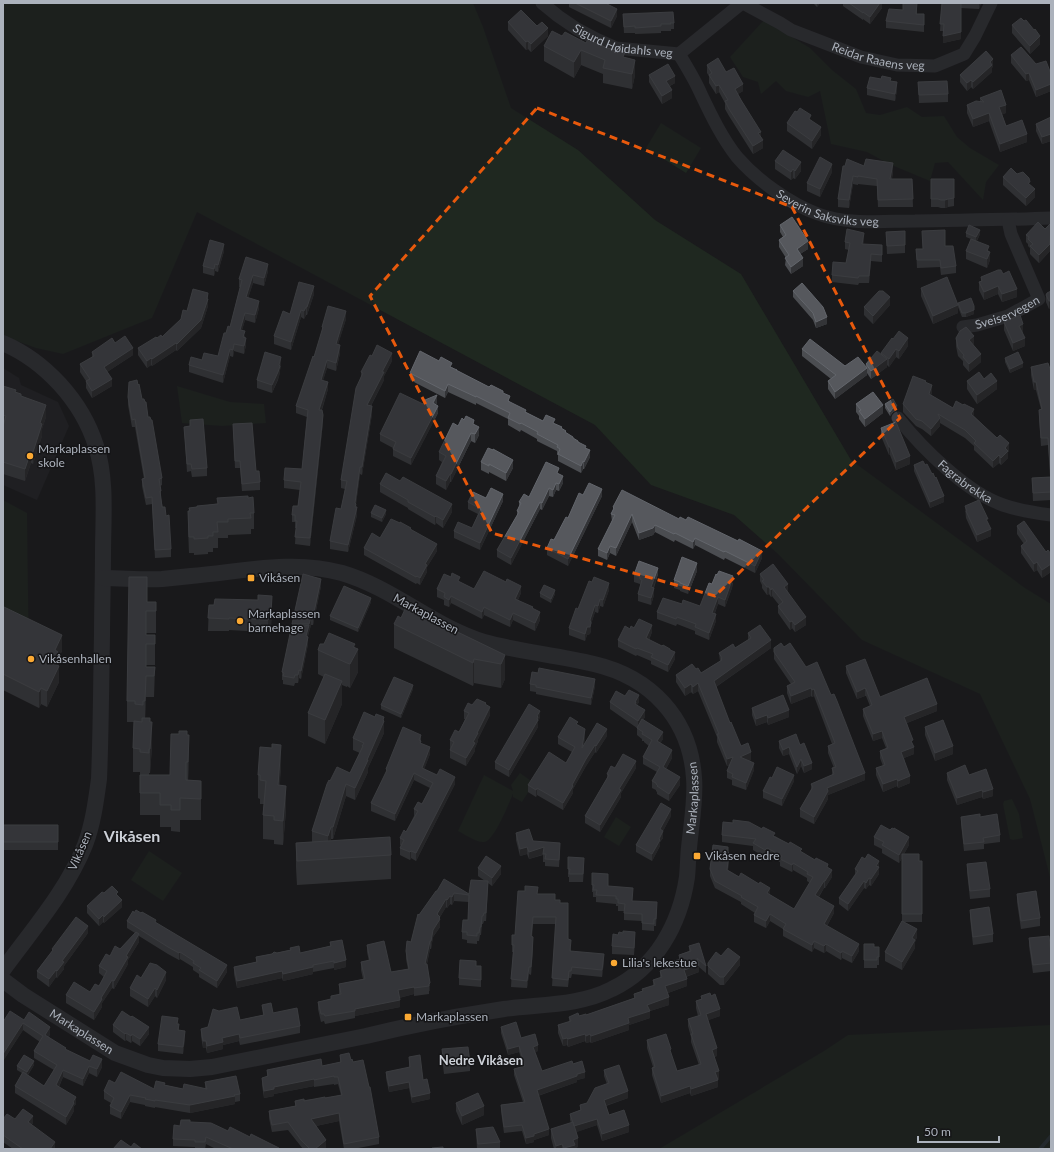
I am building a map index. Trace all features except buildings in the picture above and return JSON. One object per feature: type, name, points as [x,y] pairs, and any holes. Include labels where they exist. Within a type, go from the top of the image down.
[{"type":"street","name":"Sigurd Høidahls veg","points":[[542,3],[577,29],[616,48],[680,54],[743,3]]},
{"type":"street","name":"Reidar Raaens veg","points":[[743,3],[791,30],[861,57],[897,64],[935,66],[964,54],[975,36],[991,3]]},
{"type":"street","name":"Severin Saksviks veg","points":[[680,54],[701,93],[708,110],[736,156],[750,171],[797,205],[828,217],[851,220],[1008,220],[1051,218]]},
{"type":"street","name":"Sveiservegen","points":[[963,327],[977,325],[1008,316],[1039,299],[1011,234],[1008,220]]},
{"type":"street","name":"Vikåsen","points":[[3,343],[25,354],[46,371],[60,384],[75,403],[94,440],[103,482],[103,578],[99,779],[96,802],[85,845],[63,888],[3,970]]},
{"type":"street","name":"Fagrabrekka","points":[[898,418],[945,467],[978,493],[1002,505],[1051,515]]},
{"type":"street","name":"Markaplassen","points":[[3,980],[115,1053],[148,1065],[163,1068],[198,1068],[366,1036],[454,1017],[514,1008],[578,1001],[596,996],[612,990],[633,977],[654,958],[670,932],[682,902],[687,878],[694,799],[692,758],[680,727],[667,706],[648,688],[634,678],[593,664],[529,652],[475,639],[456,631],[366,582],[345,574],[318,568],[281,566],[160,579],[103,578]]},
{"type":"highlighted area","points":[[537,108],[792,207],[900,418],[715,596],[492,533],[370,296]]},
{"type":"shaded area","points":[[3,3],[473,3],[483,27],[511,108],[578,150],[655,220],[741,274],[851,460],[1025,588],[1051,604],[1051,881],[1030,799],[980,694],[862,640],[778,554],[734,515],[651,485],[595,425],[197,212],[152,318],[63,354],[36,348],[3,336]]},
{"type":"shaded area","points":[[764,20],[810,48],[832,70],[856,89],[866,113],[880,115],[907,107],[922,117],[944,116],[957,137],[970,148],[999,165],[986,182],[983,200],[948,162],[935,163],[930,181],[889,164],[867,152],[831,144],[820,91],[808,97],[786,91],[776,81],[761,94],[758,82],[743,77],[730,57]]},
{"type":"shaded area","points":[[661,123],[701,148],[686,173],[646,148]]},
{"type":"shaded area","name":"Markaplassen skole","points":[[3,368],[19,378],[21,385],[58,402],[69,426],[37,500],[3,485]]},
{"type":"shaded area","points":[[177,386],[230,402],[264,404],[266,423],[222,426],[182,423]]},
{"type":"shaded area","points":[[3,500],[27,513],[29,668],[3,692]]},
{"type":"shaded area","points":[[520,773],[534,783],[522,802],[513,797],[513,794],[497,829],[488,840],[481,842],[458,831],[484,775],[513,791],[511,785]]},
{"type":"shaded area","points":[[1012,799],[1019,814],[1023,838],[1013,840],[1010,839],[1003,804],[1004,801]]},
{"type":"shaded area","points":[[616,817],[631,827],[619,846],[604,837]]},
{"type":"shaded area","points":[[149,851],[182,873],[163,901],[131,880]]},
{"type":"shaded area","points":[[1051,1025],[1051,1149],[659,1149],[824,1051],[848,1035]]},
{"type":"waterway","points":[[1040,1149],[1051,1136]]},
{"type":"place","name":"Markaplassen skole","points":[[30,456]]},
{"type":"place","name":"Vikåsen","points":[[251,578]]},
{"type":"place","name":"Markaplassen barnehage","points":[[240,621]]},
{"type":"place","name":"Vikåsenhallen","points":[[31,659]]},
{"type":"place","name":"Vikåsen nedre","points":[[697,856]]},
{"type":"place","name":"Lilia's lekestue","points":[[614,963]]},
{"type":"place","name":"Markaplassen","points":[[408,1017]]},
{"type":"district","name":"Vikåsen","points":[[132,836]]},
{"type":"district","name":"Nedre Vikåsen","points":[[481,1060]]}]
